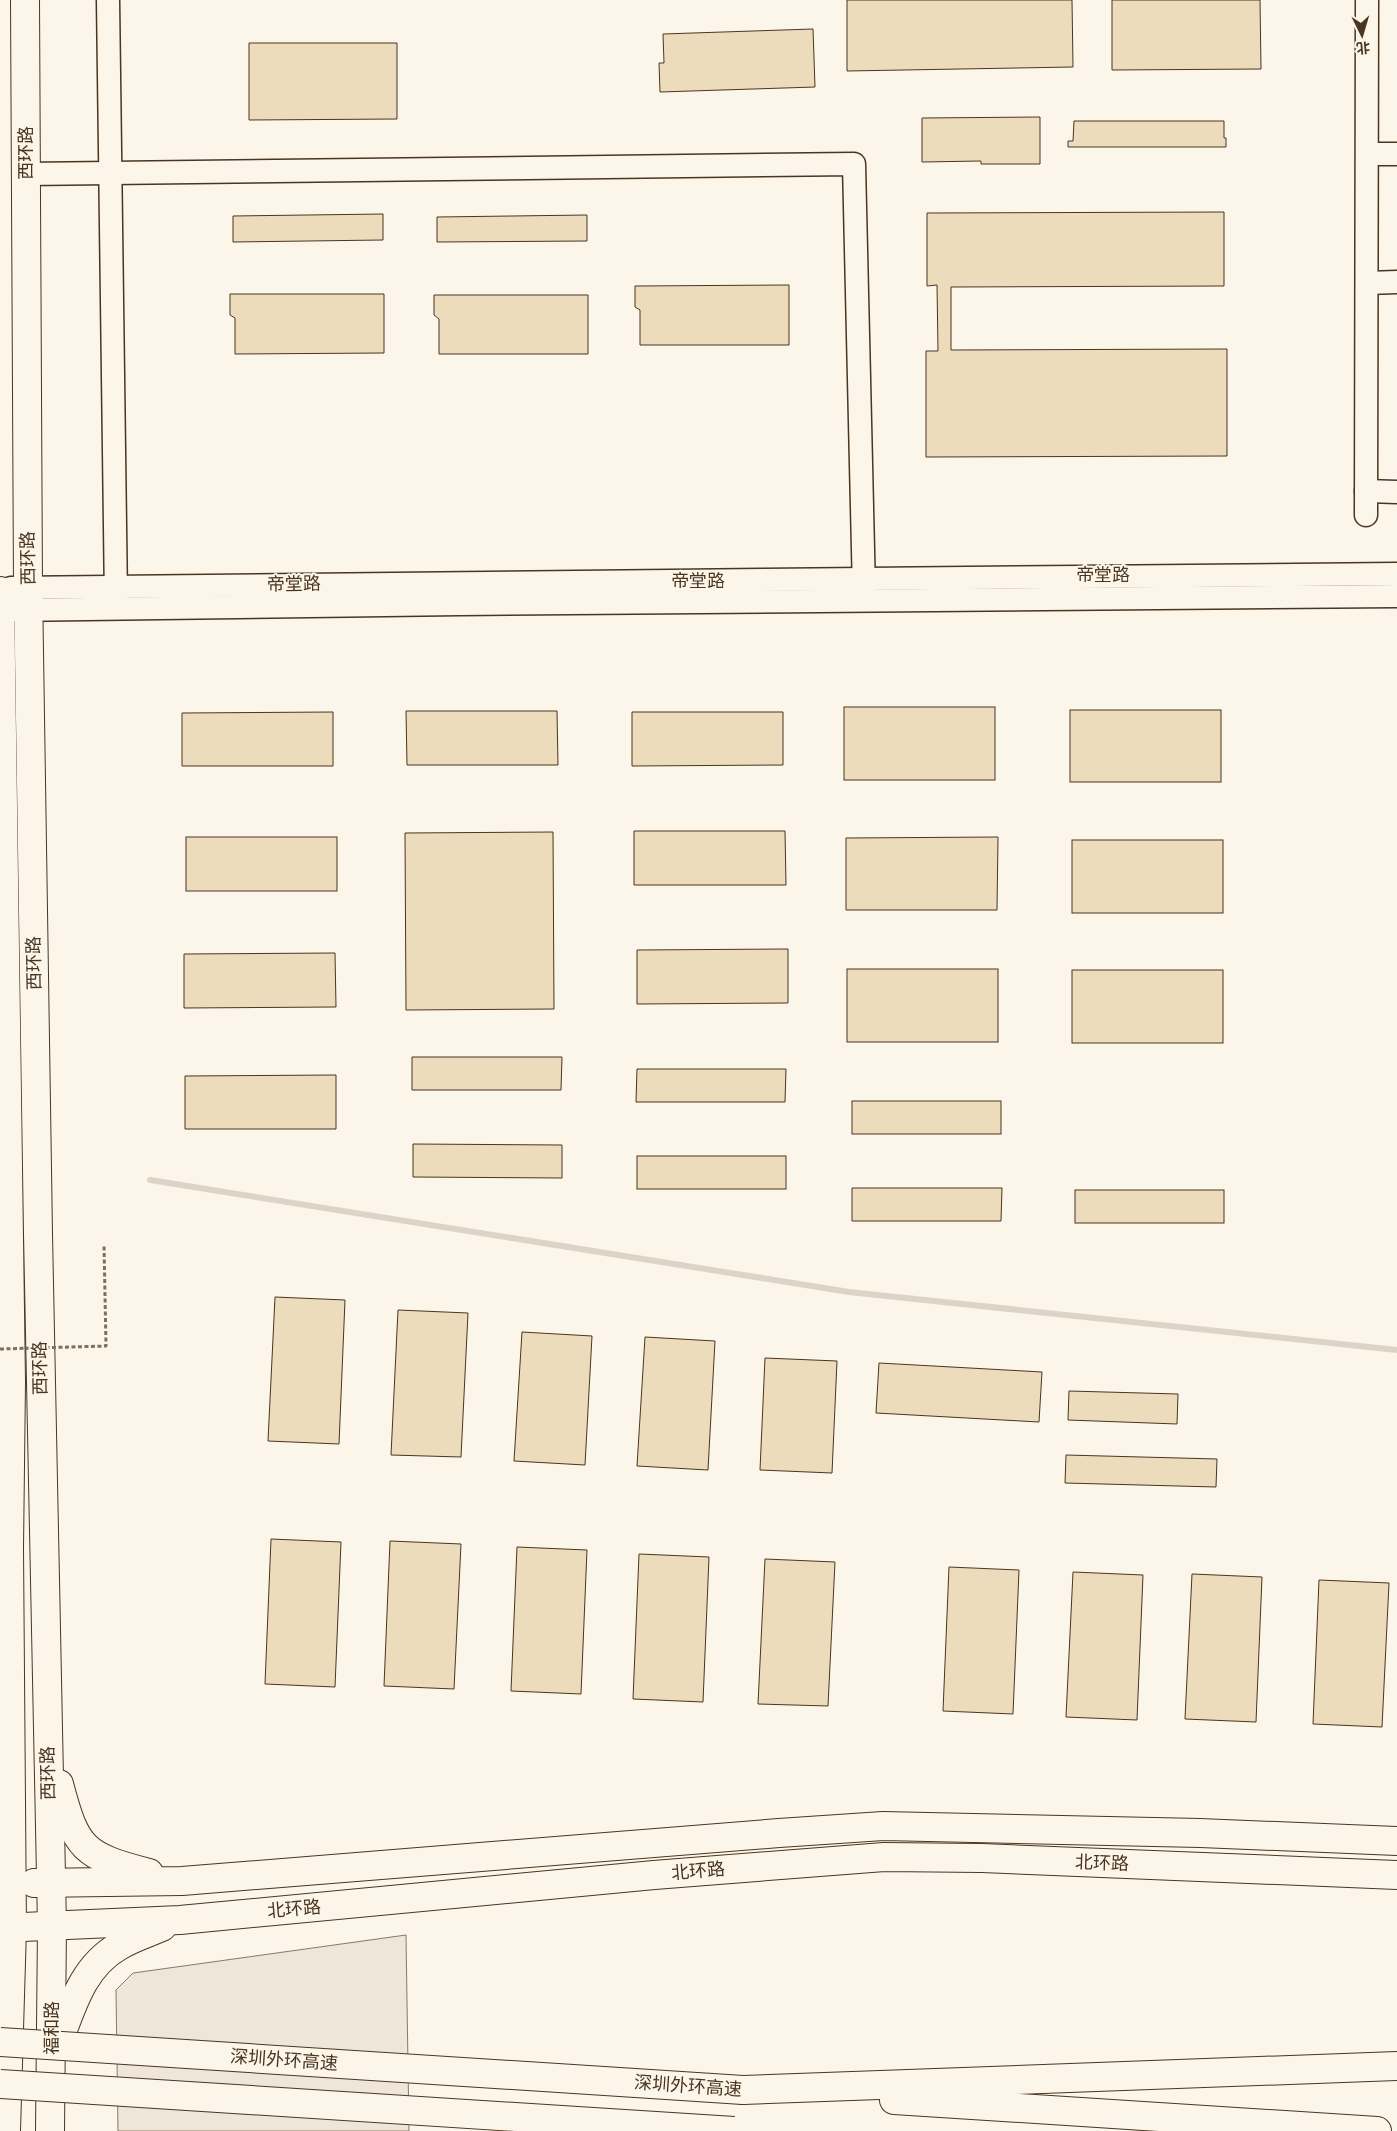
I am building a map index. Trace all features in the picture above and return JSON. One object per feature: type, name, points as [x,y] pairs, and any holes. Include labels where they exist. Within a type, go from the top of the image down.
[{"type":"main road","name":"西环路","points":[[25,0],[29,598],[38,1244],[52,1926]]},
{"type":"main road","name":"西环路","points":[[0,600],[4,1202],[11,1382],[5,1547],[10,1708],[6,1928]]},
{"type":"main road","points":[[0,1751],[10,1708]]},
{"type":"main road","points":[[48,1743],[69,1823],[87,1849],[100,1858],[115,1864],[182,1882]]},
{"type":"main road","name":"北环路","points":[[6,1882],[182,1882],[788,1832],[883,1826],[1200,1833],[1397,1841]]},
{"type":"main road","name":"北环路","points":[[6,1928],[180,1920],[654,1875],[884,1857],[982,1858],[1397,1875]]},
{"type":"main road","points":[[52,2061],[79,1988],[96,1964],[118,1946],[180,1920]]},
{"type":"main road","name":"福和路","points":[[50,2131],[52,1926]]},
{"type":"main road","points":[[6,1928],[4,2050],[6,2131]]},
{"type":"main road","points":[[0,2016],[4,2050]]},
{"type":"main road","name":"深圳外环高速","points":[[4,2050],[743,2090],[1377,2131]]},
{"type":"main road","points":[[743,2090],[1397,2066]]},
{"type":"main road","points":[[0,2084],[734,2131]]},
{"type":"street","points":[[108,0],[116,608]]},
{"type":"street","points":[[1366,515],[1367,0]]},
{"type":"street","points":[[1368,154],[1397,154]]},
{"type":"street","points":[[26,174],[854,164],[863,601]]},
{"type":"street","points":[[1367,283],[1397,282]]},
{"type":"street","points":[[1366,491],[1397,492]]},
{"type":"street","name":"帝堂路","points":[[0,600],[29,598],[115,586],[1397,574]]},
{"type":"street","name":"帝堂路","points":[[29,598],[116,608],[1397,596]]},
{"type":"path","points":[[0,1349],[106,1346],[104,1244]]},
{"type":"shaded area","points":[[406,1935],[409,2131],[118,2131],[116,1990],[133,1973]]},
{"type":"building","points":[[847,0],[1072,0],[1073,67],[847,71]]},
{"type":"building","points":[[1112,0],[1260,0],[1261,69],[1112,70]]},
{"type":"building","points":[[813,29],[815,87],[660,92],[659,63],[664,63],[663,34]]},
{"type":"building","points":[[249,43],[397,43],[397,119],[249,120]]},
{"type":"building","points":[[1040,117],[1040,164],[981,164],[981,161],[922,162],[922,118]]},
{"type":"building","points":[[1074,121],[1224,121],[1226,147],[1068,147],[1068,141],[1073,141]]},
{"type":"building","points":[[1224,212],[1224,286],[951,287],[951,350],[1227,349],[1227,456],[926,457],[926,351],[938,351],[937,285],[927,286],[927,213]]},
{"type":"building","points":[[383,214],[383,240],[233,242],[233,216]]},
{"type":"building","points":[[587,215],[587,241],[437,242],[437,217]]},
{"type":"building","points":[[789,285],[789,345],[640,345],[640,310],[635,307],[635,286]]},
{"type":"building","points":[[230,294],[384,294],[384,353],[235,354],[235,318],[230,315]]},
{"type":"building","points":[[434,295],[588,295],[588,354],[439,354],[439,319],[434,315]]},
{"type":"building","points":[[844,707],[995,707],[995,780],[844,780]]},
{"type":"building","points":[[1070,710],[1221,710],[1221,782],[1070,782]]},
{"type":"building","points":[[406,711],[557,711],[558,765],[407,765]]},
{"type":"building","points":[[333,712],[333,766],[182,766],[182,713]]},
{"type":"building","points":[[632,712],[783,712],[783,765],[632,766]]},
{"type":"building","points":[[634,831],[785,831],[786,885],[634,885]]},
{"type":"building","points":[[553,832],[554,1009],[406,1010],[405,833]]},
{"type":"building","points":[[186,837],[337,837],[337,891],[186,891]]},
{"type":"building","points":[[998,837],[997,910],[846,910],[846,838]]},
{"type":"building","points":[[1072,840],[1223,840],[1223,913],[1072,913]]},
{"type":"building","points":[[788,949],[788,1003],[637,1004],[637,950]]},
{"type":"building","points":[[335,953],[336,1007],[184,1008],[184,954]]},
{"type":"building","points":[[847,969],[998,969],[998,1042],[847,1042]]},
{"type":"building","points":[[1072,970],[1223,970],[1223,1043],[1072,1043]]},
{"type":"building","points":[[412,1057],[562,1057],[561,1090],[412,1090]]},
{"type":"building","points":[[637,1069],[786,1069],[785,1102],[636,1102]]},
{"type":"building","points":[[336,1075],[336,1129],[185,1129],[185,1076]]},
{"type":"building","points":[[852,1101],[1001,1101],[1001,1134],[852,1134]]},
{"type":"building","points":[[413,1144],[562,1145],[562,1178],[413,1177]]},
{"type":"building","points":[[637,1156],[786,1156],[786,1189],[637,1189]]},
{"type":"building","points":[[852,1188],[1002,1188],[1001,1221],[852,1221]]},
{"type":"building","points":[[1075,1190],[1224,1190],[1224,1223],[1075,1223]]},
{"type":"building","points":[[275,1297],[345,1300],[339,1444],[268,1441]]},
{"type":"building","points":[[398,1310],[468,1313],[461,1457],[391,1455]]},
{"type":"building","points":[[522,1332],[592,1336],[585,1465],[514,1461]]},
{"type":"building","points":[[645,1337],[715,1341],[708,1470],[637,1466]]},
{"type":"building","points":[[765,1358],[837,1361],[832,1473],[760,1470]]},
{"type":"building","points":[[879,1363],[1042,1372],[1039,1422],[876,1413]]},
{"type":"building","points":[[1069,1391],[1178,1394],[1177,1424],[1068,1420]]},
{"type":"building","points":[[1066,1455],[1217,1459],[1216,1487],[1065,1483]]},
{"type":"building","points":[[271,1539],[341,1542],[335,1687],[265,1684]]},
{"type":"building","points":[[390,1541],[461,1544],[454,1689],[384,1686]]},
{"type":"building","points":[[517,1547],[587,1550],[581,1694],[511,1691]]},
{"type":"building","points":[[639,1554],[709,1557],[703,1702],[633,1699]]},
{"type":"building","points":[[765,1559],[835,1562],[828,1706],[758,1704]]},
{"type":"building","points":[[949,1567],[1019,1570],[1013,1714],[943,1711]]},
{"type":"building","points":[[1073,1572],[1143,1575],[1137,1720],[1066,1717]]},
{"type":"building","points":[[1192,1574],[1262,1577],[1256,1722],[1185,1719]]},
{"type":"building","points":[[1319,1580],[1389,1583],[1382,1727],[1313,1724]]},
{"type":"waterway","points":[[150,1180],[849,1292],[1397,1350]]}]
